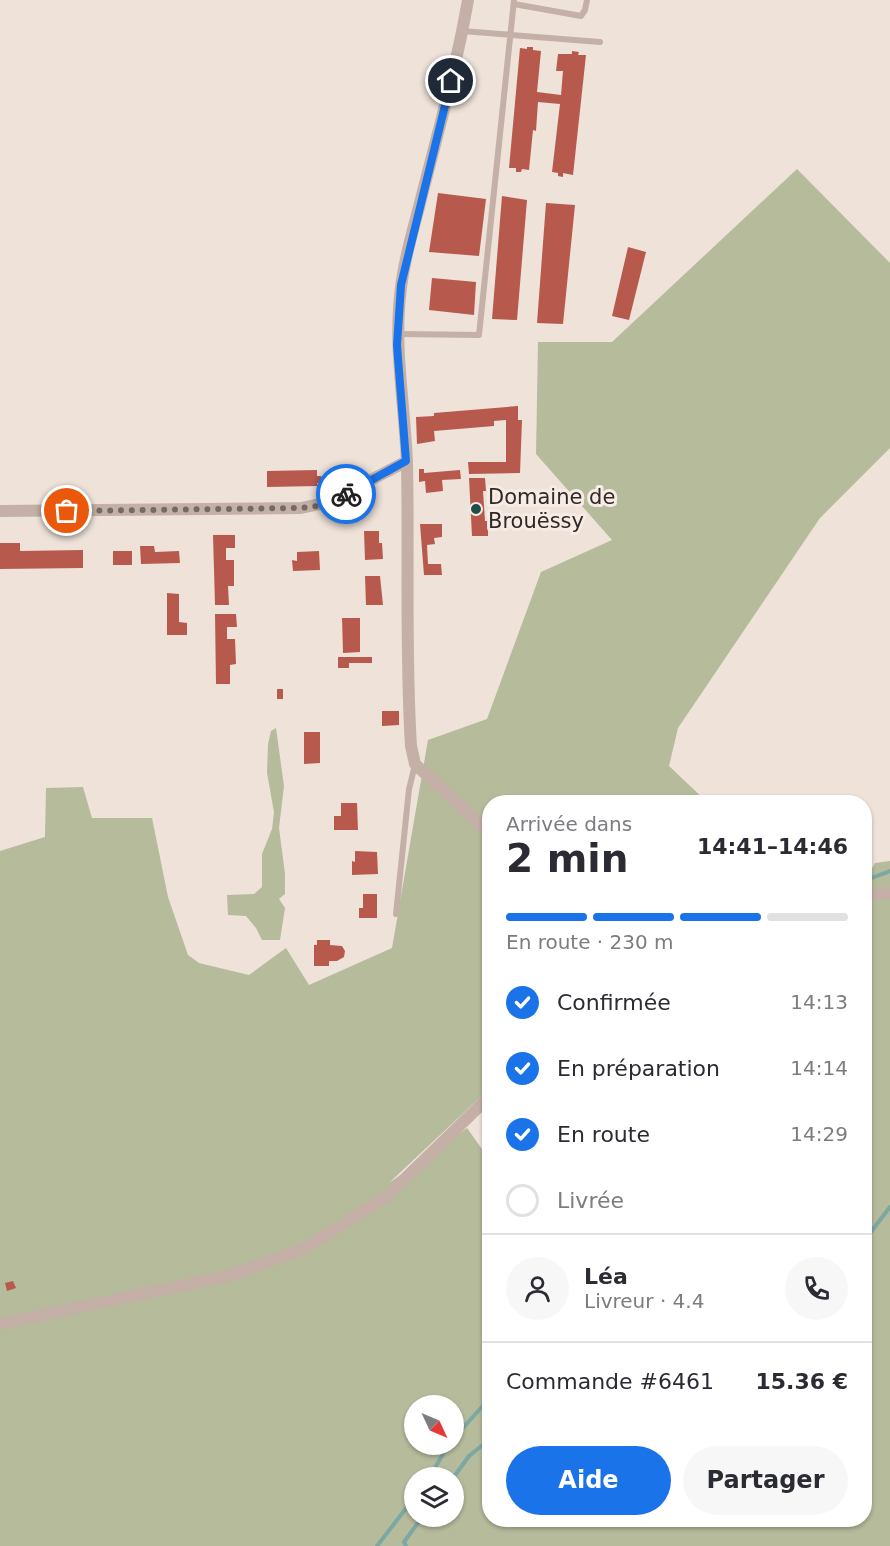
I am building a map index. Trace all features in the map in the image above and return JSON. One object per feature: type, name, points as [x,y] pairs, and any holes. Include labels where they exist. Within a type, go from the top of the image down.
[{"type":"street","points":[[468,0],[405,263],[401,285],[398,334],[406,461],[408,707],[411,746],[415,764],[482,826]]},
{"type":"street","points":[[0,511],[301,508],[329,502],[406,461]]},
{"type":"street","points":[[872,895],[890,893]]},
{"type":"street","points":[[0,1324],[232,1275],[305,1248],[386,1197],[482,1104]]},
{"type":"lane","points":[[398,334],[479,335],[514,2],[581,16],[585,10],[586,0]]},
{"type":"lane","points":[[462,31],[600,42]]},
{"type":"lane","points":[[396,914],[409,789],[415,764]]},
{"type":"green space","points":[[797,169],[890,263],[890,448],[820,518],[678,728],[669,766],[700,795],[482,795],[482,1096],[389,1183],[467,1128],[482,1149],[482,1527],[872,1527],[872,868],[875,863],[890,861],[890,1546],[0,1546],[0,851],[45,837],[46,788],[83,787],[92,818],[152,818],[168,897],[188,955],[199,963],[249,975],[286,948],[309,985],[392,948],[428,740],[487,719],[541,572],[612,540],[536,454],[538,342],[612,342]]},
{"type":"green space","points":[[276,728],[284,786],[279,828],[285,874],[285,894],[279,899],[285,908],[280,940],[262,940],[246,916],[228,915],[227,895],[254,894],[262,887],[262,854],[272,829],[274,812],[267,773],[268,744],[271,731]]},
{"type":"building","points":[[527,47],[541,51],[537,92],[561,95],[563,71],[556,71],[558,54],[572,54],[572,51],[579,52],[578,55],[586,55],[573,175],[563,173],[563,177],[552,172],[560,104],[538,102],[536,131],[533,130],[529,170],[522,169],[521,172],[516,172],[516,168],[509,168],[520,48],[527,49]]},
{"type":"building","points":[[438,193],[486,199],[479,256],[429,252]]},
{"type":"building","points":[[502,196],[527,200],[517,320],[492,319]]},
{"type":"building","points":[[546,203],[575,205],[563,324],[537,323]]},
{"type":"building","points":[[628,247],[646,252],[629,320],[612,316]]},
{"type":"building","points":[[432,278],[476,282],[474,315],[429,310]]},
{"type":"building","points":[[518,406],[518,420],[522,420],[520,473],[469,474],[468,462],[506,462],[506,420],[494,421],[494,426],[434,431],[435,441],[417,444],[416,417],[434,416],[434,413]]},
{"type":"building","points":[[419,469],[424,469],[424,473],[460,470],[461,479],[442,480],[443,491],[426,493],[425,481],[419,482]]},
{"type":"building","points":[[317,470],[317,476],[321,476],[321,483],[317,483],[318,486],[267,487],[267,471]]},
{"type":"building","points":[[469,478],[485,478],[486,491],[483,491],[488,536],[472,536]]},
{"type":"building","points":[[420,524],[442,524],[442,537],[434,538],[435,544],[427,545],[428,564],[441,564],[442,575],[424,575]]},
{"type":"building","points":[[364,531],[379,531],[383,559],[365,560]]},
{"type":"building","points":[[213,535],[235,535],[235,548],[226,548],[226,560],[234,560],[234,586],[228,586],[229,605],[215,605]]},
{"type":"building","points":[[0,543],[20,543],[20,551],[83,550],[83,568],[0,569]]},
{"type":"building","points":[[140,546],[154,546],[155,552],[179,551],[180,563],[141,564]]},
{"type":"building","points":[[113,551],[132,551],[132,565],[113,565]]},
{"type":"building","points":[[319,551],[320,570],[293,571],[292,560],[297,561],[297,552]]},
{"type":"building","points":[[365,576],[380,576],[383,605],[366,605]]},
{"type":"building","points":[[167,593],[179,594],[179,622],[187,623],[187,635],[167,635]]},
{"type":"building","points":[[215,614],[236,614],[237,627],[227,627],[227,639],[235,639],[236,664],[230,665],[230,684],[216,684]]},
{"type":"building","points":[[342,618],[360,618],[360,652],[343,653]]},
{"type":"building","points":[[338,657],[372,657],[372,663],[349,663],[349,668],[338,668]]},
{"type":"building","points":[[277,689],[283,689],[283,699],[277,699]]},
{"type":"building","points":[[382,711],[399,711],[399,725],[382,726]]},
{"type":"building","points":[[304,732],[320,732],[320,763],[304,764]]},
{"type":"building","points":[[341,803],[357,803],[358,830],[334,830],[334,816],[341,816]]},
{"type":"building","points":[[355,851],[377,852],[378,874],[352,875]]},
{"type":"building","points":[[363,894],[377,894],[377,918],[359,918],[359,908],[363,908]]},
{"type":"building","points":[[317,940],[330,940],[330,945],[342,946],[345,951],[344,957],[337,961],[329,961],[329,966],[314,966],[314,945],[317,945]]},
{"type":"building","points":[[13,1281],[16,1288],[7,1291],[5,1283]]},
{"type":"waterway","points":[[872,878],[890,871]]},
{"type":"waterway","points":[[872,1231],[890,1207]]},
{"type":"waterway","points":[[464,1427],[482,1407]]},
{"type":"waterway","points":[[461,1467],[469,1456],[482,1446]]},
{"type":"waterway","points":[[435,1467],[443,1455]]},
{"type":"waterway","points":[[377,1546],[404,1511]]},
{"type":"waterway","points":[[406,1546],[404,1542],[415,1527]]},
{"type":"way so far","points":[[67,511],[301,508],[318,506],[346,494]]},
{"type":"place","name":"Domaine de Brouëssy","points":[[476,509]]},
{"type":"route","points":[[346,494],[406,461],[397,345],[401,285],[451,81]]}]
